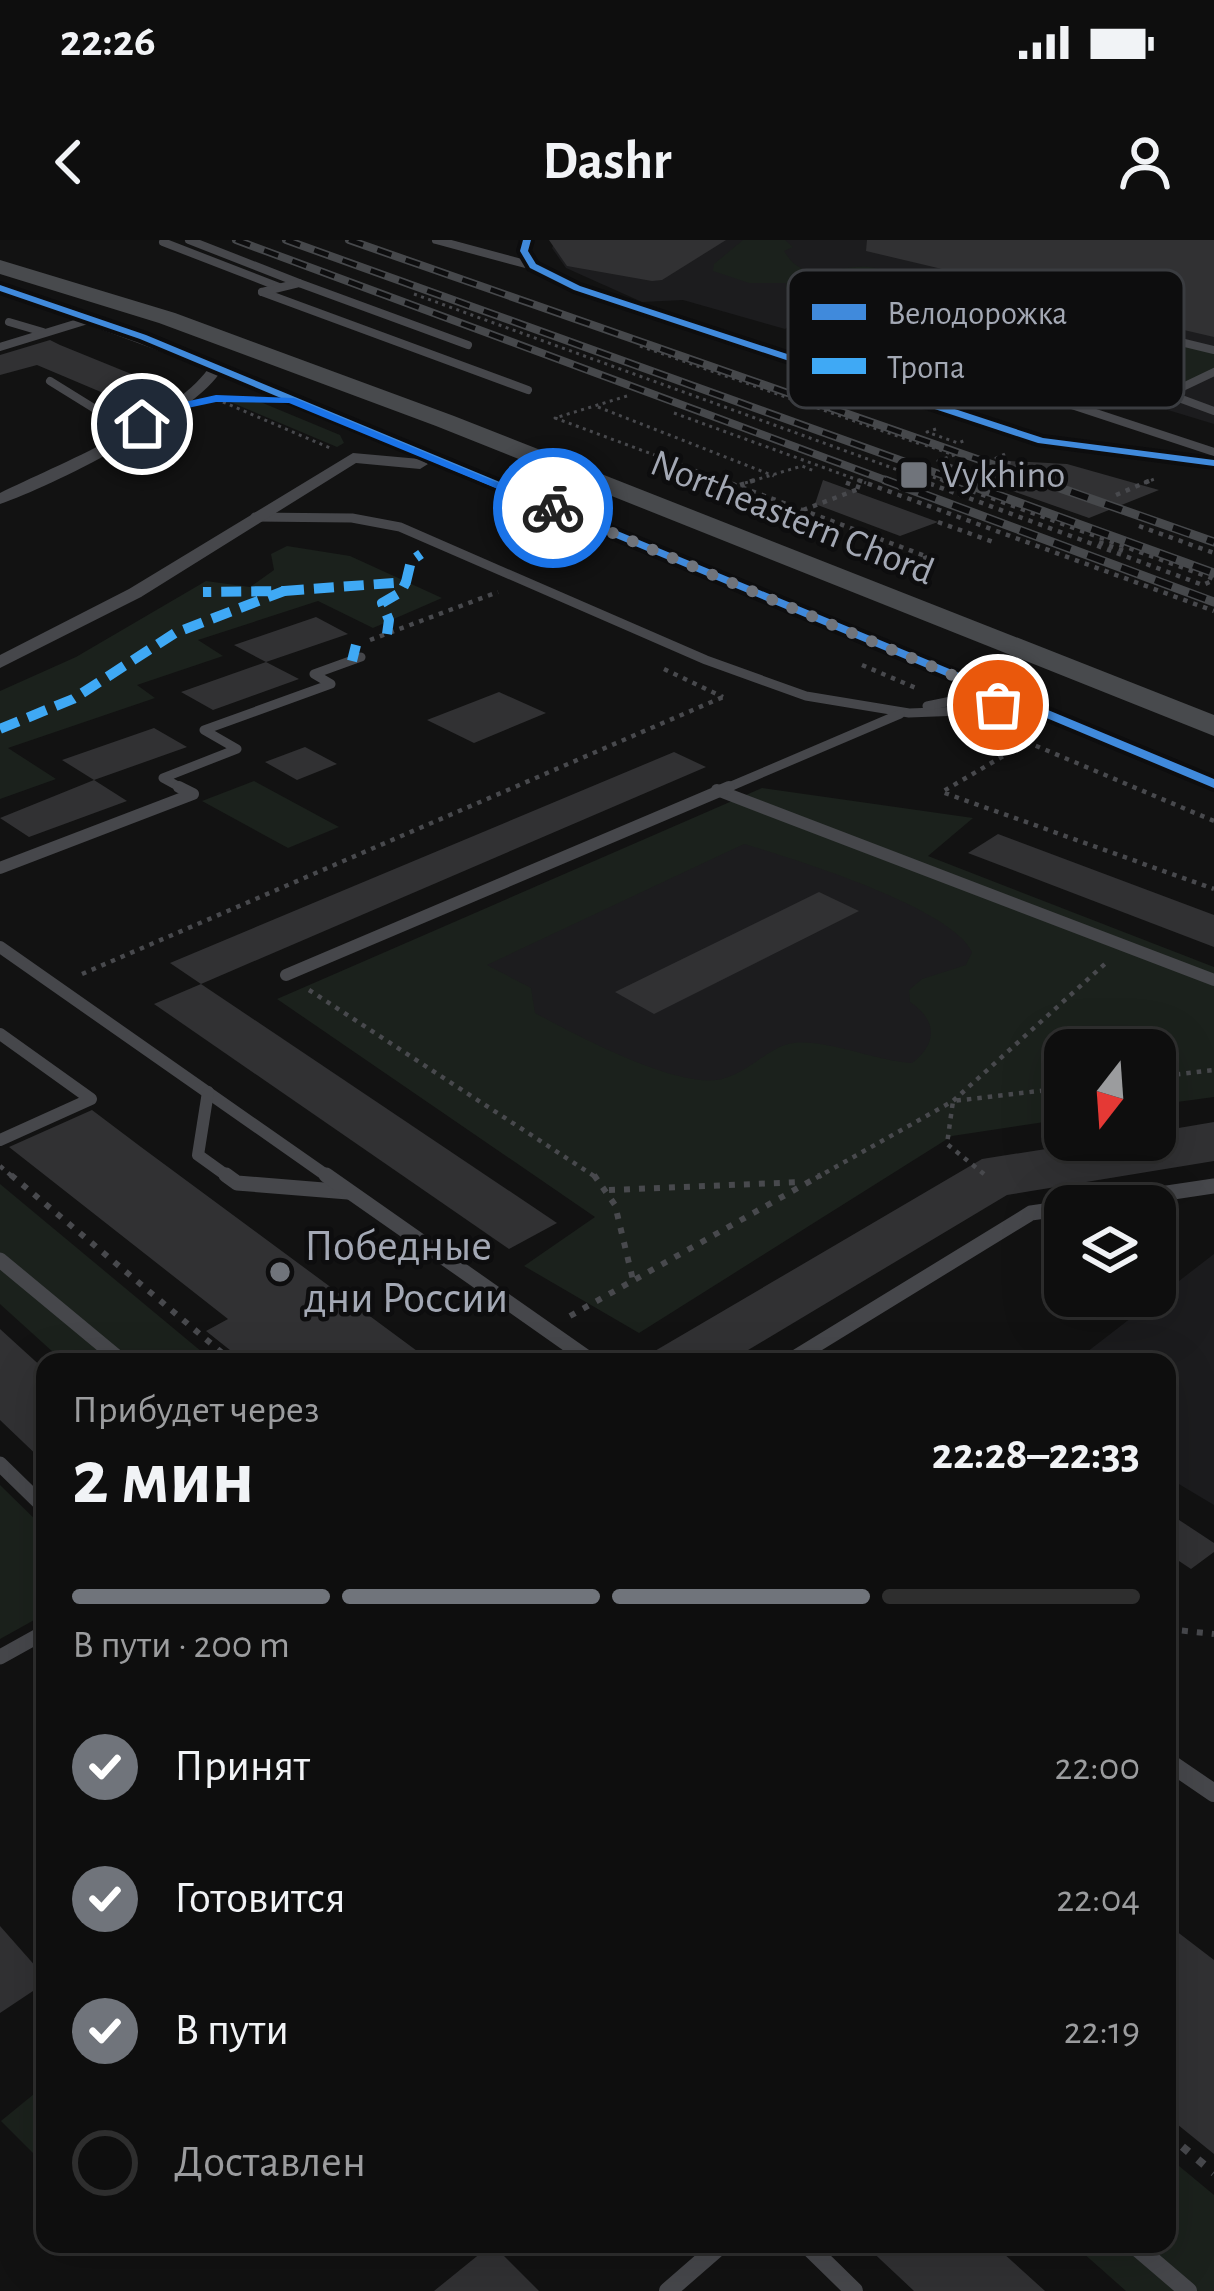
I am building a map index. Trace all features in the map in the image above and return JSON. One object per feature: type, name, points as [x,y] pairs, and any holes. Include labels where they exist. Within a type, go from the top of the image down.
[{"type":"main road","name":"Northeastern Chord","points":[[0,251],[145,292],[326,355],[1214,698]]},
{"type":"main road","name":"Northeastern Chord","points":[[0,267],[167,318],[445,421],[1214,727]]},
{"type":"street","points":[[527,240],[524,251],[533,266],[596,295],[788,358]]},
{"type":"street","points":[[0,288],[216,368],[1005,702],[1214,784]]},
{"type":"street","points":[[0,499],[175,408],[208,386],[216,368]]},
{"type":"street","points":[[175,408],[224,399],[290,400]]},
{"type":"street","points":[[942,408],[1073,447],[1214,463]]},
{"type":"street","points":[[0,662],[135,592],[353,458],[361,440],[357,426]]},
{"type":"street","points":[[353,458],[416,463],[976,696],[1005,702]]},
{"type":"lane","points":[[189,240],[468,346]]},
{"type":"lane","points":[[436,240],[533,266]]},
{"type":"lane","points":[[163,242],[279,287]]},
{"type":"lane","points":[[298,283],[262,292],[528,391]]},
{"type":"lane","points":[[0,346],[92,319]]},
{"type":"lane","points":[[9,322],[43,332]]},
{"type":"lane","points":[[1184,343],[1214,350]]},
{"type":"lane","points":[[1184,386],[1214,372]]},
{"type":"lane","points":[[50,381],[100,412],[142,424]]},
{"type":"lane","points":[[100,412],[161,387]]},
{"type":"lane","points":[[1184,400],[1214,411]]},
{"type":"lane","points":[[1081,408],[1214,452]]},
{"type":"lane","points":[[255,517],[352,518],[400,527],[748,679],[903,713],[970,713],[1005,702]]},
{"type":"lane","points":[[0,868],[193,794],[164,778],[237,749],[204,730],[331,684],[314,674],[362,657]]},
{"type":"lane","points":[[286,975],[903,713],[976,696]]},
{"type":"lane","points":[[717,790],[1214,980]]},
{"type":"lane","points":[[0,947],[580,1353]]},
{"type":"lane","points":[[0,1034],[91,1099],[0,1140]]},
{"type":"lane","points":[[208,1092],[198,1155],[237,1183],[350,1192]]},
{"type":"lane","points":[[1176,1192],[1214,1186]]},
{"type":"lane","points":[[803,1353],[1031,1213],[1044,1211]]},
{"type":"lane","points":[[0,1260],[112,1353]]},
{"type":"lane","points":[[0,1464],[36,1499]]},
{"type":"lane","points":[[0,1657],[36,1637]]},
{"type":"lane","points":[[1176,1766],[1214,1793]]},
{"type":"lane","points":[[668,2291],[712,2253]]},
{"type":"lane","points":[[815,2253],[854,2291]]},
{"type":"lane","points":[[1144,2253],[1188,2291]]},
{"type":"path","points":[[414,293],[1002,508]]},
{"type":"path","points":[[640,346],[788,397]]},
{"type":"path","points":[[627,396],[555,418],[928,557],[906,565]]},
{"type":"path","points":[[224,399],[335,450]]},
{"type":"path","points":[[594,406],[774,476]]},
{"type":"path","points":[[818,408],[954,455],[938,461],[975,474]]},
{"type":"path","points":[[674,413],[1214,610]]},
{"type":"path","points":[[936,429],[927,432],[958,443],[968,440]]},
{"type":"path","points":[[990,448],[1007,454],[996,458],[1030,470]]},
{"type":"path","points":[[736,486],[802,466],[814,471]]},
{"type":"path","points":[[930,476],[1213,581],[1036,524],[918,481],[930,476]]},
{"type":"path","points":[[803,510],[861,488],[844,482]]},
{"type":"path","points":[[1116,495],[1140,485]]},
{"type":"path","points":[[898,507],[915,501]]},
{"type":"path","points":[[1036,524],[1048,519]]},
{"type":"path","points":[[847,526],[861,521]]},
{"type":"path","points":[[938,522],[996,543]]},
{"type":"path","points":[[1139,526],[1214,553]]},
{"type":"path","points":[[1099,542],[1213,581]]},
{"type":"path","points":[[356,645],[502,591],[482,582]]},
{"type":"path","points":[[56,986],[723,698],[662,668]]},
{"type":"path","points":[[1011,734],[1214,820]]},
{"type":"path","points":[[1027,742],[941,792],[1214,889]]},
{"type":"path","points":[[546,1329],[953,1101],[1124,946]]},
{"type":"path","points":[[286,975],[596,1176],[609,1190],[633,1280]]},
{"type":"path","points":[[1176,1075],[1214,1070]]},
{"type":"path","points":[[953,1101],[1044,1090]]},
{"type":"path","points":[[953,1101],[947,1144],[984,1174]]},
{"type":"path","points":[[0,1166],[222,1353]]},
{"type":"path","points":[[609,1190],[808,1182]]},
{"type":"path","points":[[1176,1630],[1214,1634]]},
{"type":"path","points":[[1176,2141],[1214,2173]]},
{"type":"shaded area","points":[[556,240],[1214,240],[1214,424],[1161,408],[1184,408],[1184,270],[788,270],[785,329],[683,300],[642,302],[566,268],[552,248]]},
{"type":"shaded area","points":[[743,240],[785,240],[793,247],[784,251],[804,270],[788,270],[788,290],[786,283],[749,283],[713,271],[714,264]]},
{"type":"shaded area","points":[[852,267],[879,270],[830,270]]},
{"type":"shaded area","points":[[1184,344],[1214,351],[1214,372],[1184,388]]},
{"type":"shaded area","points":[[228,401],[258,401],[340,435],[344,443],[337,447]]},
{"type":"shaded area","points":[[287,546],[350,556],[442,598],[373,628],[318,601],[198,640],[223,656],[137,685],[155,698],[8,748],[56,779],[0,799],[0,691],[76,657],[206,581],[250,587],[274,570],[271,554]]},
{"type":"shaded area","points":[[254,781],[339,827],[288,848],[202,801]]},
{"type":"shaded area","points":[[762,788],[973,818],[928,856],[1214,967],[1214,1097],[1176,1102],[1176,1029],[1044,1029],[1044,1122],[952,1136],[639,1333],[524,1266],[595,1217],[277,999]],"holes":[[[744,844],[833,873],[935,918],[972,952],[966,965],[922,979],[909,990],[910,1002],[925,1016],[931,1032],[926,1048],[912,1063],[794,1043],[722,1079],[680,1076],[628,1058],[535,1013],[531,988],[487,965]]]},
{"type":"shaded area","points":[[729,815],[1067,974],[754,1157],[416,963]]},
{"type":"shaded area","points":[[0,1184],[203,1353],[54,1353],[0,1304]]},
{"type":"shaded area","points":[[1214,1254],[1214,1505],[1176,1482],[1176,1353],[1086,1353],[1132,1317],[1176,1317],[1176,1283]]},
{"type":"shaded area","points":[[0,1485],[36,1520],[36,1619],[0,1639]]},
{"type":"shaded area","points":[[36,2092],[36,2156],[1,2121]]},
{"type":"shaded area","points":[[1176,2163],[1214,2195],[1214,2291],[1126,2291],[1083,2253],[1176,2253]]},
{"type":"building","points":[[549,240],[726,240],[662,280],[652,281],[567,266]]},
{"type":"building","points":[[867,240],[1214,240],[1214,337],[1184,330],[1184,270],[946,270],[866,251]]},
{"type":"building","points":[[50,340],[151,382],[108,395],[37,365],[0,375],[0,355]]},
{"type":"building","points":[[1009,461],[1067,464],[1159,490],[1089,518],[970,476]]},
{"type":"building","points":[[823,480],[938,522],[900,536],[815,504]]},
{"type":"building","points":[[316,617],[348,634],[266,662],[234,645]]},
{"type":"building","points":[[266,662],[299,679],[213,710],[181,692]]},
{"type":"building","points":[[499,692],[546,713],[474,743],[427,720]]},
{"type":"building","points":[[154,728],[187,747],[94,780],[62,760]]},
{"type":"building","points":[[305,747],[337,764],[297,780],[265,762]]},
{"type":"building","points":[[674,752],[706,767],[201,984],[170,963]]},
{"type":"building","points":[[94,780],[127,801],[29,837],[0,818]]},
{"type":"building","points":[[998,834],[1214,915],[1214,947],[968,853]]},
{"type":"building","points":[[819,892],[859,911],[654,1014],[615,992]]},
{"type":"building","points":[[201,984],[557,1223],[509,1249],[154,1004]]},
{"type":"building","points":[[92,1110],[420,1353],[234,1353],[206,1331],[228,1319],[9,1147]]},
{"type":"building","points":[[1214,1122],[1214,1161],[1044,1185],[1044,1189],[1007,1195],[743,1353],[651,1353],[982,1159],[1044,1149],[1044,1161],[1176,1161],[1176,1128]]},
{"type":"building","points":[[0,1329],[36,1362],[36,1454],[0,1420]]},
{"type":"building","points":[[1176,1518],[1214,1543],[1214,1552],[1191,1569],[1176,1559]]},
{"type":"building","points":[[0,1926],[36,1967],[36,1989],[0,2013]]},
{"type":"building","points":[[1176,1931],[1214,1960],[1214,2154],[1176,2123]]},
{"type":"building","points":[[481,2253],[501,2253],[539,2291],[434,2291]]},
{"type":"building","points":[[874,2253],[1003,2253],[1045,2291],[914,2291]]},
{"type":"railway","points":[[236,240],[893,483]]},
{"type":"railway","points":[[286,240],[964,483]]},
{"type":"railway","points":[[349,240],[788,393]]},
{"type":"railway","points":[[831,408],[1046,483]]},
{"type":"railway","points":[[885,480],[1214,602]]},
{"type":"railway","points":[[956,480],[1214,573]]},
{"type":"railway","points":[[1037,480],[1214,542]]},
{"type":"marked path","points":[[284,591],[311,585],[406,582],[411,561],[421,554]]},
{"type":"marked path","points":[[387,634],[389,620],[382,603],[401,592],[406,582]]},
{"type":"marked path","points":[[0,729],[73,699],[175,633],[284,591],[203,592]]},
{"type":"marked path","points":[[352,661],[356,645]]},
{"type":"cycle path","points":[[527,240],[524,251],[533,266],[577,288],[788,357]]},
{"type":"cycle path","points":[[0,288],[143,337],[1214,784]]},
{"type":"cycle path","points":[[942,408],[1042,441],[1214,463]]},
{"type":"way so far","points":[[553,508],[1012,700],[998,705]]},
{"type":"place","name":"Vykhino","points":[[914,475]]},
{"type":"place","name":"Победные дни России","points":[[280,1272]]},
{"type":"route","points":[[142,424],[175,408],[233,396],[290,400],[553,508]]}]
